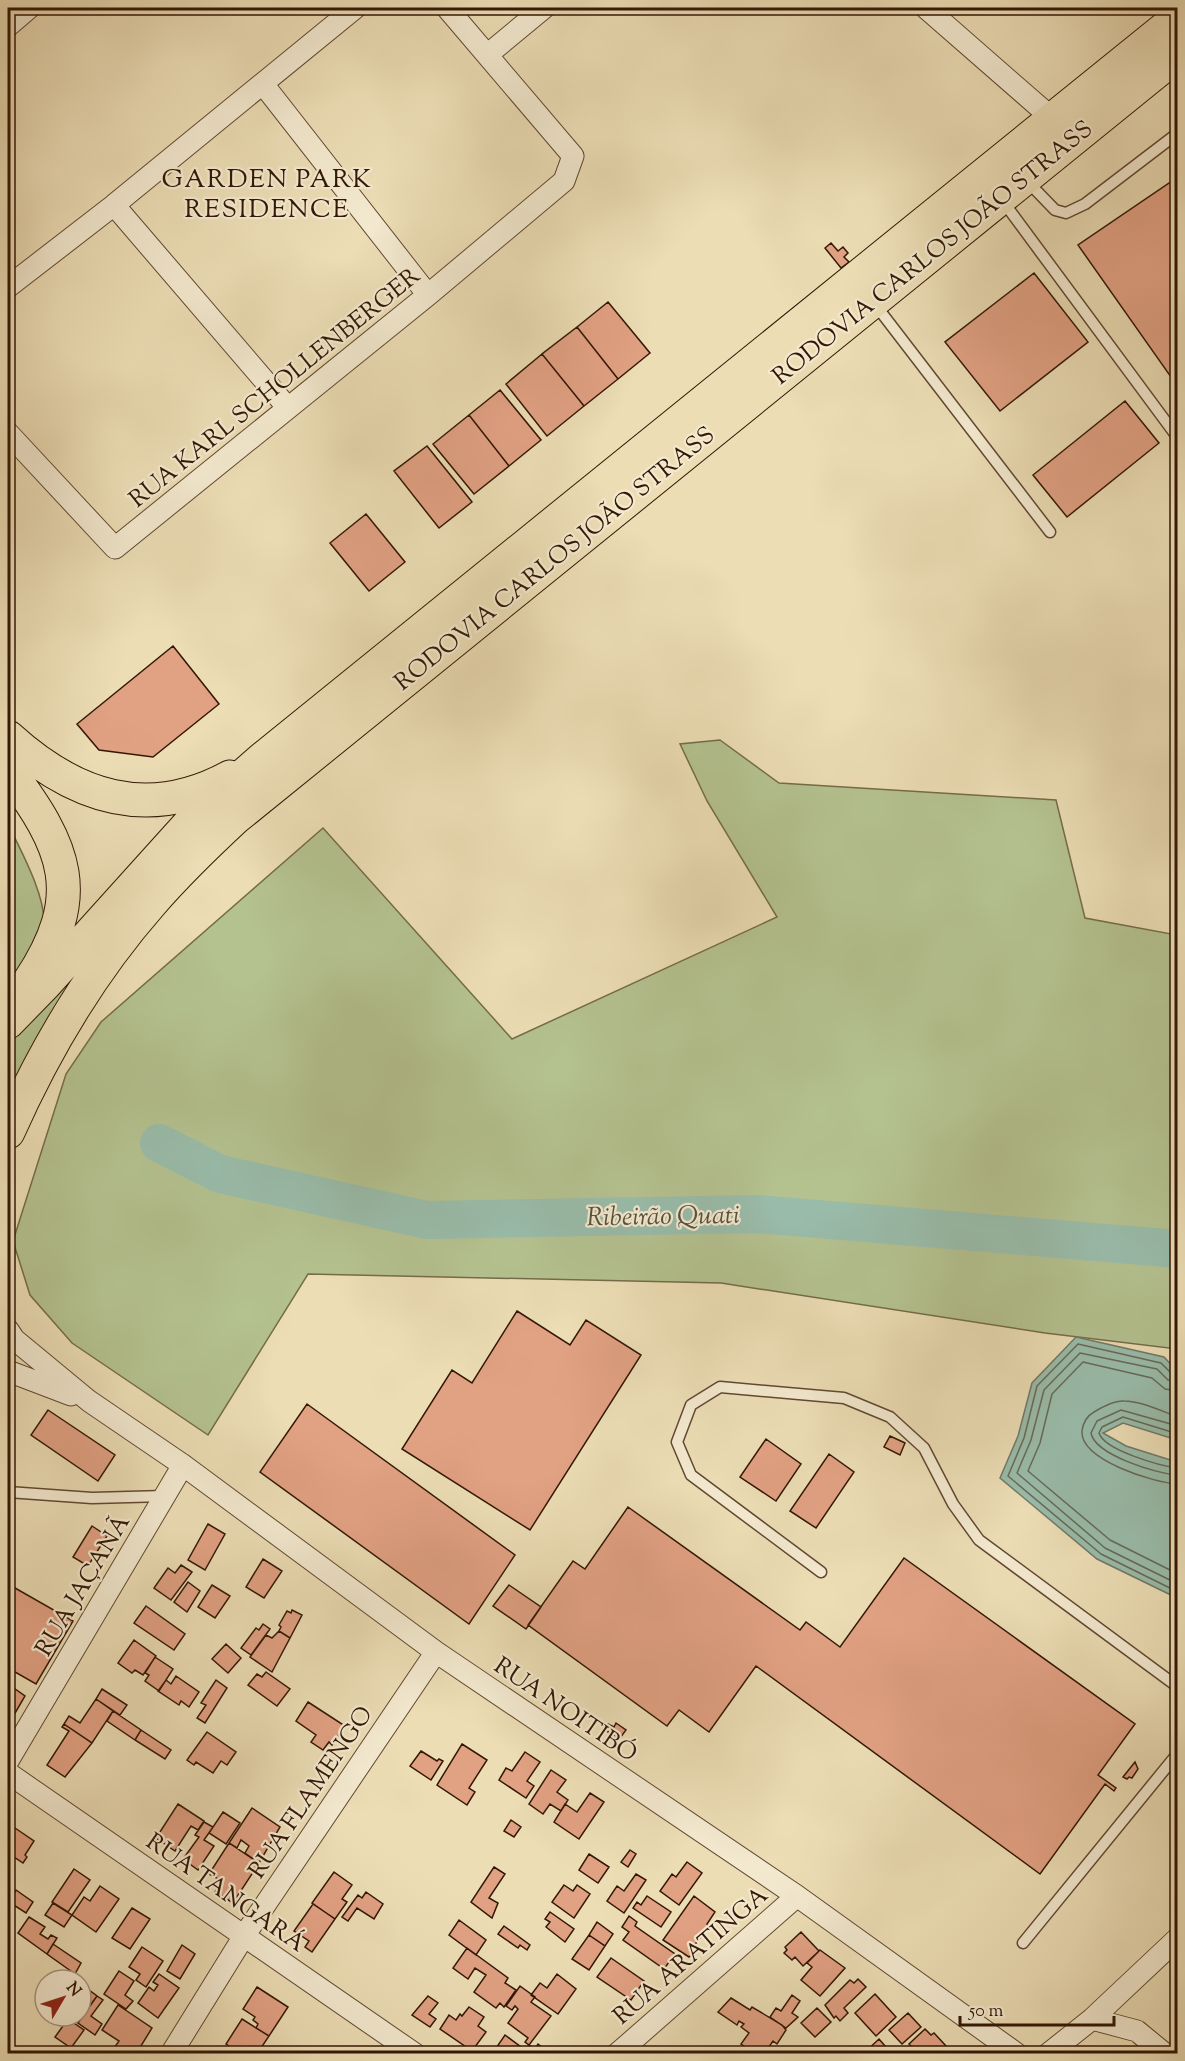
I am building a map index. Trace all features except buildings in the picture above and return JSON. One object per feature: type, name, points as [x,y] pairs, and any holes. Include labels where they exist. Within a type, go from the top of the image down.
[{"type":"highway","name":"RODOVIA CARLOS JOÃO STRASS","points":[[8,1023],[192,821],[261,760],[1178,18]]},
{"type":"highway","name":"RODOVIA CARLOS JOÃO STRASS","points":[[8,1132],[22,1099],[74,1006],[150,904],[206,846],[262,796],[1178,54]]},
{"type":"highway","points":[[8,737],[61,778],[89,792],[126,799],[165,799],[193,793],[217,784],[261,760]]},
{"type":"highway","points":[[8,770],[50,831],[62,867],[64,885],[64,901],[55,934],[34,975],[8,1015]]},
{"type":"street","points":[[8,27],[29,8]]},
{"type":"street","points":[[8,287],[114,205],[355,8]]},
{"type":"street","points":[[447,8],[487,55],[544,8]]},
{"type":"street","points":[[926,8],[1053,119]]},
{"type":"street","name":"RUA KARL SCHOLLENBERGER","points":[[8,433],[115,548],[428,295],[564,181],[573,156],[487,55]]},
{"type":"street","points":[[263,84],[428,295]]},
{"type":"street","points":[[114,205],[288,408]]},
{"type":"street","name":"RUA NOITIBÓ","points":[[8,1330],[14,1339],[89,1401],[183,1465],[436,1652],[796,1896],[1017,2054]]},
{"type":"street","name":"RUA NOITIBÓ","points":[[8,1371],[89,1401]]},
{"type":"street","name":"RUA JAÇANÃ","points":[[8,1761],[183,1465]]},
{"type":"street","name":"RUA FLAMENGO","points":[[171,2054],[244,1936],[436,1652]]},
{"type":"street","name":"RUA TANGARÁ","points":[[8,1773],[415,2054]]},
{"type":"street","name":"RUA ARATINGA","points":[[618,2054],[796,1896]]},
{"type":"street","points":[[1048,2054],[1092,2019],[1178,1938]]},
{"type":"street","points":[[1092,2019],[1137,2031],[1165,2054]]},
{"type":"lane","points":[[1012,187],[1055,210],[1066,213],[1085,204],[1178,133]]},
{"type":"lane","points":[[1012,187],[1178,438]]},
{"type":"lane","points":[[872,301],[1050,532]]},
{"type":"lane","points":[[820,1572],[691,1475],[677,1442],[691,1405],[720,1387],[844,1398],[890,1417],[924,1448],[953,1504],[979,1540],[1178,1687]]},
{"type":"lane","points":[[8,1492],[92,1498],[165,1496]]},
{"type":"lane","points":[[1023,1942],[1178,1753]]},
{"type":"green space","points":[[720,740],[779,783],[1056,800],[1085,918],[1177,935],[1177,1349],[1045,1333],[721,1283],[308,1274],[208,1435],[72,1343],[30,1295],[13,1241],[66,1074],[101,1022],[323,828],[512,1039],[777,917],[707,801],[680,744]]},
{"type":"green space","points":[[8,824],[37,888],[44,914],[44,926],[35,950],[8,986]]},
{"type":"green space","points":[[89,951],[8,1109],[8,1046]]},
{"type":"water","points":[[1076,1337],[1164,1357],[1177,1371],[1177,1440],[1123,1423],[1103,1433],[1126,1446],[1177,1462],[1177,1598],[1097,1559],[1000,1478],[1018,1436],[1032,1383]]},
{"type":"waterway","name":"Ribeirão Quati","points":[[159,1143],[220,1174],[427,1220],[757,1214],[1178,1249]]},
{"type":"district","name":"GARDEN PARK RESIDENCE","points":[[267,193]]}]
